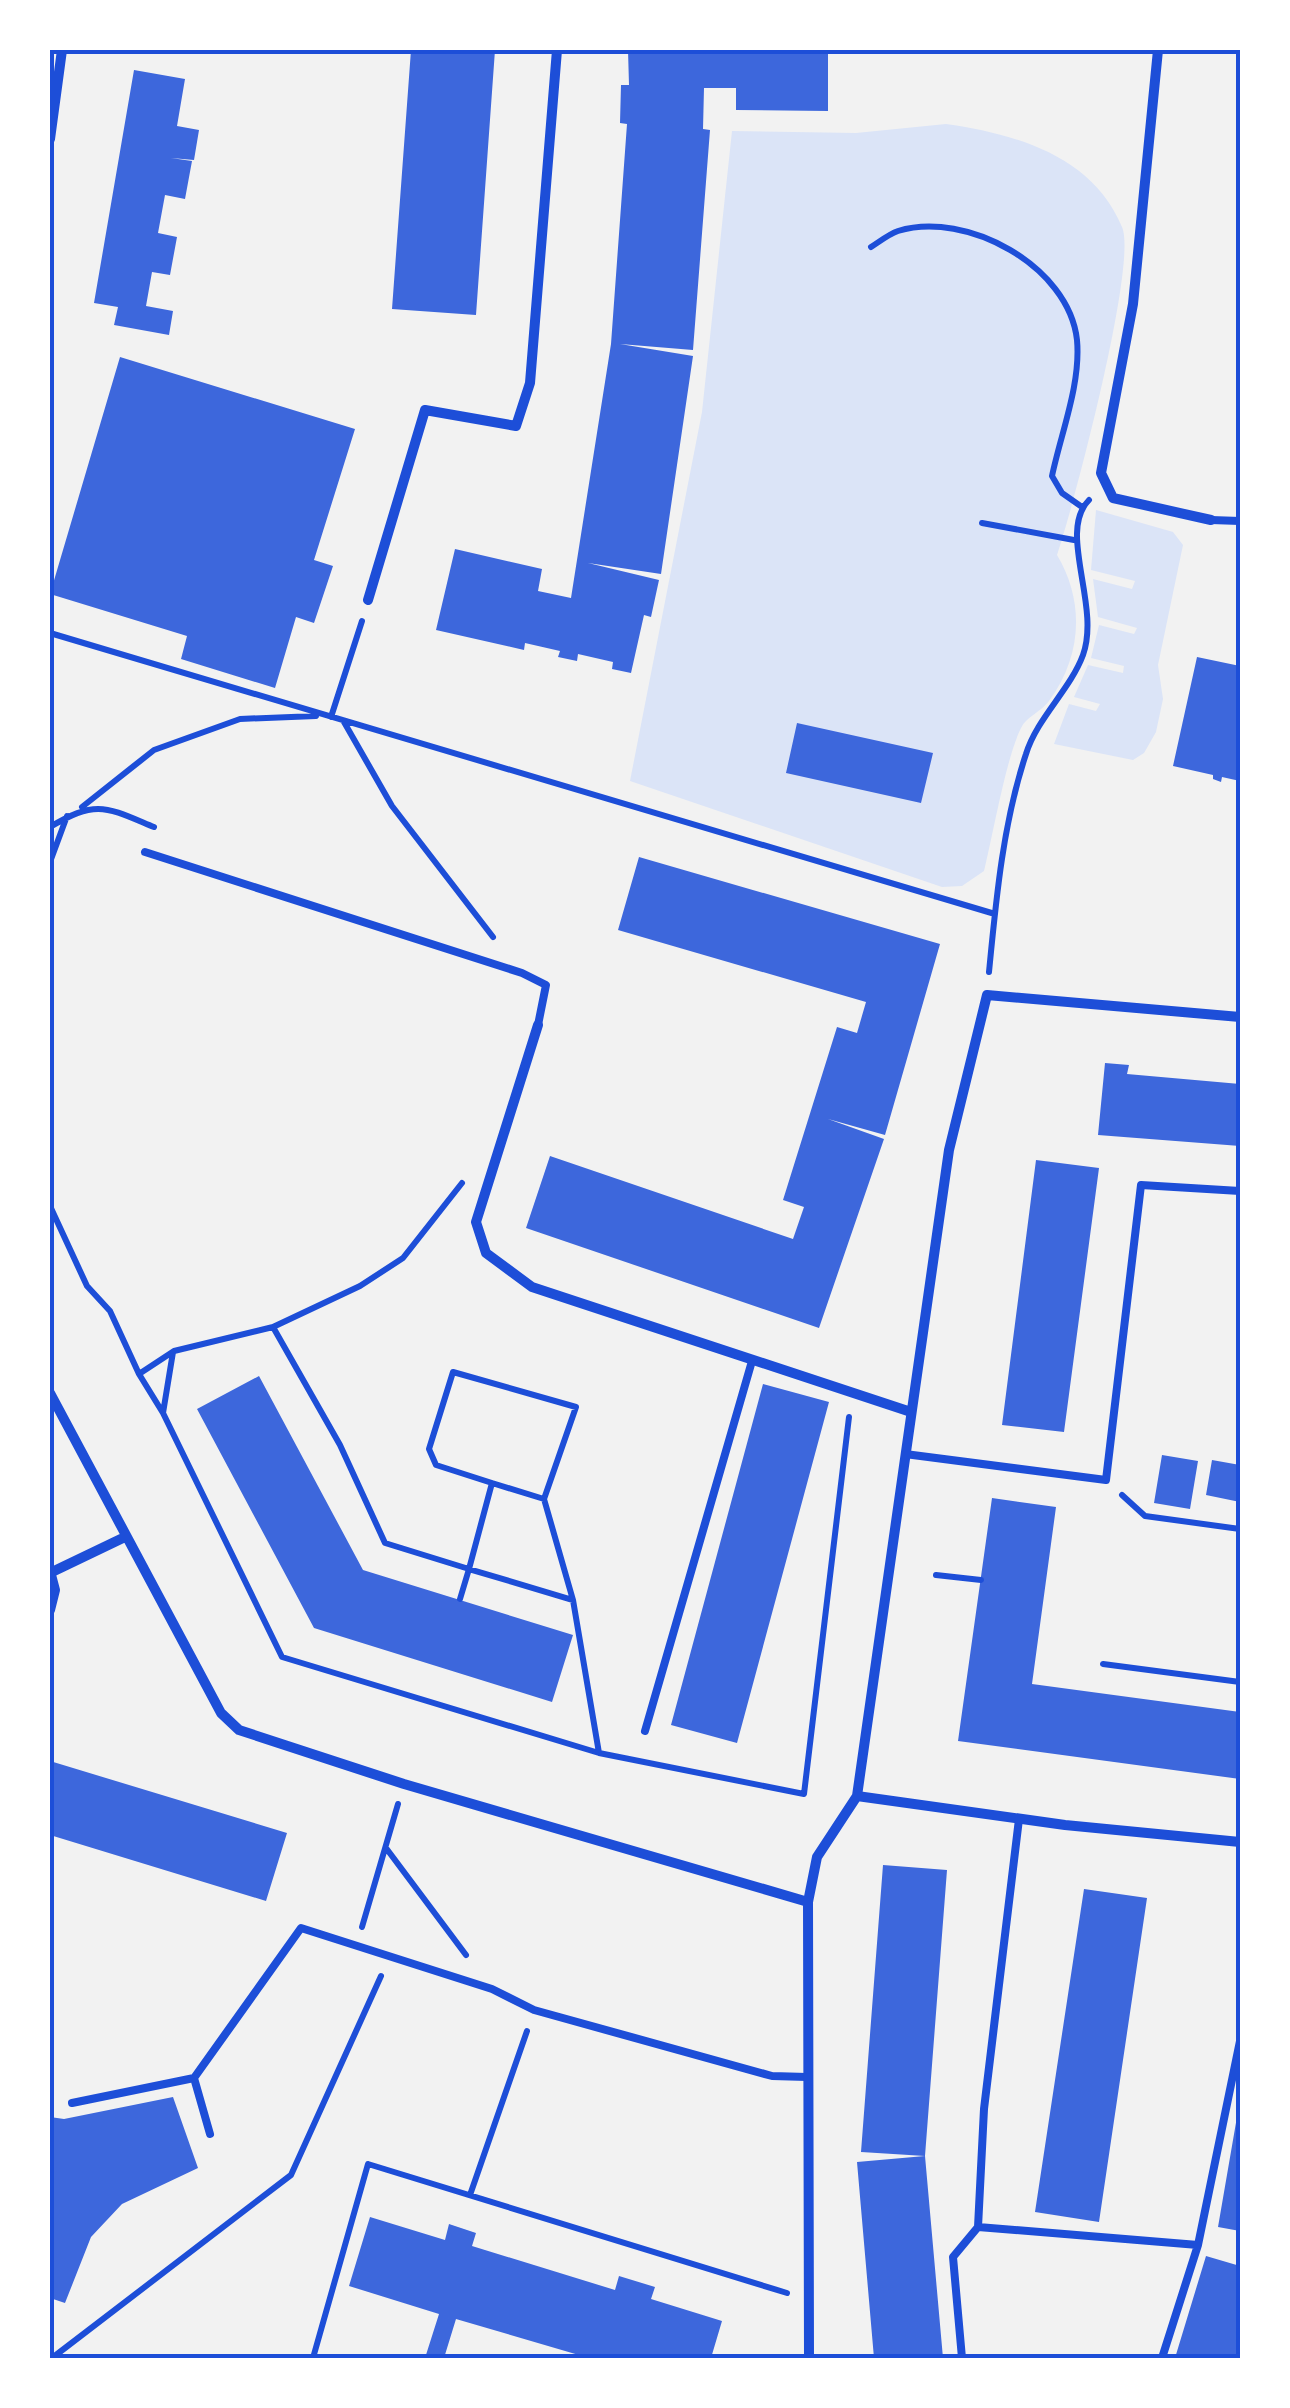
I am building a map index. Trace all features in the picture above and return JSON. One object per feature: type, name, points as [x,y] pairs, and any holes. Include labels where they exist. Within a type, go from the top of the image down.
[{"type":"street","points":[[50,140],[62,50]]},
{"type":"street","points":[[368,600],[424,410],[516,426],[530,383],[557,50]]},
{"type":"street","points":[[1158,50],[1133,304],[1101,472],[1113,498],[1211,520]]},
{"type":"street","points":[[809,2358],[808,1902],[818,1857],[857,1796],[949,1150],[987,995],[1240,1017]]},
{"type":"street","points":[[538,1025],[476,1222],[486,1253],[506,1272],[532,1288],[911,1412]]},
{"type":"street","points":[[50,1392],[221,1712],[239,1730],[404,1784],[808,1902]]},
{"type":"street","points":[[50,1610],[55,1590],[51,1571],[125,1537]]},
{"type":"street","points":[[857,1796],[1019,1819],[1240,1842]]},
{"type":"lane","points":[[1211,520],[1240,521]]},
{"type":"lane","points":[[144,852],[522,973],[546,985],[538,1025]]},
{"type":"lane","points":[[905,1454],[1106,1480],[1141,1185],[1240,1191]]},
{"type":"lane","points":[[645,1731],[752,1360]]},
{"type":"lane","points":[[962,2358],[953,2257],[978,2227],[984,2108],[1019,1819]]},
{"type":"lane","points":[[72,2103],[194,2078],[301,1928],[492,1989],[534,2010],[772,2076],[807,2077]]},
{"type":"lane","points":[[1162,2358],[1198,2244],[1240,2041]]},
{"type":"lane","points":[[194,2078],[210,2134]]},
{"type":"lane","points":[[978,2227],[1198,2244]]},
{"type":"path","points":[[871,247],[898,231],[970,232],[994,239],[1017,254],[1060,297],[1076,335],[1078,363],[1052,476],[1062,492],[1082,507]]},
{"type":"path","points":[[987,995],[995,914],[1026,751],[1084,654],[1090,605],[1074,540],[1082,507],[1104,485]]},
{"type":"path","points":[[982,522],[1074,540]]},
{"type":"path","points":[[328,717],[368,600]]},
{"type":"path","points":[[50,633],[995,914]]},
{"type":"path","points":[[50,827],[154,750],[240,719],[328,717]]},
{"type":"path","points":[[343,721],[392,806],[522,973]]},
{"type":"path","points":[[82,807],[107,807],[166,832],[182,865]]},
{"type":"path","points":[[50,862],[67,816]]},
{"type":"path","points":[[138,1374],[174,1351],[273,1328],[360,1286],[403,1258],[458,1183],[487,1185]]},
{"type":"path","points":[[50,1206],[87,1286],[110,1311],[282,1657],[599,1753],[804,1794],[852,1393]]},
{"type":"path","points":[[273,1328],[340,1445],[385,1543],[573,1600]]},
{"type":"path","points":[[162,1413],[174,1351]]},
{"type":"path","points":[[544,1499],[436,1465],[429,1449],[453,1372],[576,1407],[544,1499],[573,1600],[599,1753]]},
{"type":"path","points":[[1106,1480],[1145,1516],[1240,1529]]},
{"type":"path","points":[[460,1600],[492,1482]]},
{"type":"path","points":[[936,1574],[980,1580]]},
{"type":"path","points":[[1103,1664],[1240,1682]]},
{"type":"path","points":[[356,1946],[404,1784]]},
{"type":"path","points":[[386,1848],[492,1989]]},
{"type":"path","points":[[52,2358],[291,2175],[390,1957]]},
{"type":"path","points":[[470,2195],[534,2010]]},
{"type":"path","points":[[313,2358],[368,2164],[807,2299]]},
{"type":"shaded area","points":[[946,124],[1024,142],[1071,165],[1109,202],[1122,227],[1124,250],[1102,387],[1057,555],[1072,591],[1075,610],[1076,629],[1068,666],[1046,705],[1023,724],[1015,741],[984,871],[962,886],[942,887],[630,781],[702,412],[732,131],[856,133]]},
{"type":"shaded area","points":[[1096,510],[1173,532],[1183,545],[1158,665],[1163,699],[1156,732],[1144,753],[1133,760],[1054,744],[1069,704],[1096,711],[1100,704],[1074,697],[1088,665],[1123,673],[1124,666],[1091,658],[1099,625],[1134,634],[1137,628],[1098,617],[1093,579],[1132,589],[1135,581],[1091,570]]},
{"type":"building","points":[[411,50],[495,50],[476,315],[392,309]]},
{"type":"building","points":[[628,50],[828,50],[828,111],[736,110],[736,88],[704,88],[703,129],[710,130],[693,350],[620,344],[693,356],[661,574],[588,563],[659,580],[651,617],[644,615],[631,673],[612,669],[613,662],[578,654],[577,661],[558,657],[560,651],[525,643],[524,650],[436,630],[455,549],[542,569],[538,591],[571,598],[611,344],[627,124],[620,123],[621,85],[629,85]]},
{"type":"building","points":[[134,70],[185,79],[177,126],[199,130],[194,160],[171,158],[192,161],[185,199],[165,195],[158,233],[177,237],[170,275],[152,272],[146,306],[173,311],[169,335],[114,325],[118,307],[94,303]]},
{"type":"building","points":[[120,357],[355,429],[314,560],[333,566],[314,623],[296,617],[275,688],[181,659],[187,636],[50,594]]},
{"type":"building","points":[[1197,657],[1240,666],[1240,781],[1222,777],[1221,782],[1213,779],[1213,775],[1173,766]]},
{"type":"building","points":[[797,723],[933,753],[921,803],[786,773]]},
{"type":"building","points":[[639,857],[940,944],[885,1135],[828,1119],[884,1139],[819,1328],[526,1228],[550,1156],[793,1239],[804,1207],[783,1200],[837,1027],[857,1033],[866,1002],[618,930]]},
{"type":"building","points":[[1105,1063],[1129,1065],[1127,1074],[1240,1084],[1240,1146],[1098,1135]]},
{"type":"building","points":[[1036,1160],[1099,1168],[1064,1432],[1002,1425]]},
{"type":"building","points":[[259,1376],[363,1570],[573,1635],[552,1702],[314,1628],[197,1409]]},
{"type":"building","points":[[763,1384],[829,1402],[737,1743],[671,1725]]},
{"type":"building","points":[[1162,1455],[1198,1461],[1190,1509],[1154,1503]]},
{"type":"building","points":[[1212,1460],[1240,1465],[1240,1502],[1206,1495]]},
{"type":"building","points":[[992,1498],[1056,1507],[1032,1684],[1240,1712],[1240,1779],[958,1741]]},
{"type":"building","points":[[50,1761],[287,1833],[266,1901],[50,1835]]},
{"type":"building","points":[[883,1865],[947,1870],[925,2156],[861,2152]]},
{"type":"building","points":[[1084,1889],[1147,1898],[1099,2222],[1035,2212]]},
{"type":"building","points":[[173,2097],[198,2168],[122,2204],[91,2237],[65,2303],[50,2298],[50,2117],[64,2119]]},
{"type":"building","points":[[1240,2112],[1240,2231],[1218,2227]]},
{"type":"building","points":[[925,2156],[943,2358],[874,2358],[857,2162]]},
{"type":"building","points":[[370,2217],[445,2240],[449,2224],[476,2233],[472,2246],[615,2290],[619,2276],[655,2287],[651,2299],[722,2321],[711,2358],[589,2358],[456,2319],[444,2358],[425,2358],[439,2314],[349,2286]]},
{"type":"building","points":[[1206,2256],[1240,2266],[1240,2358],[1175,2358]]}]
